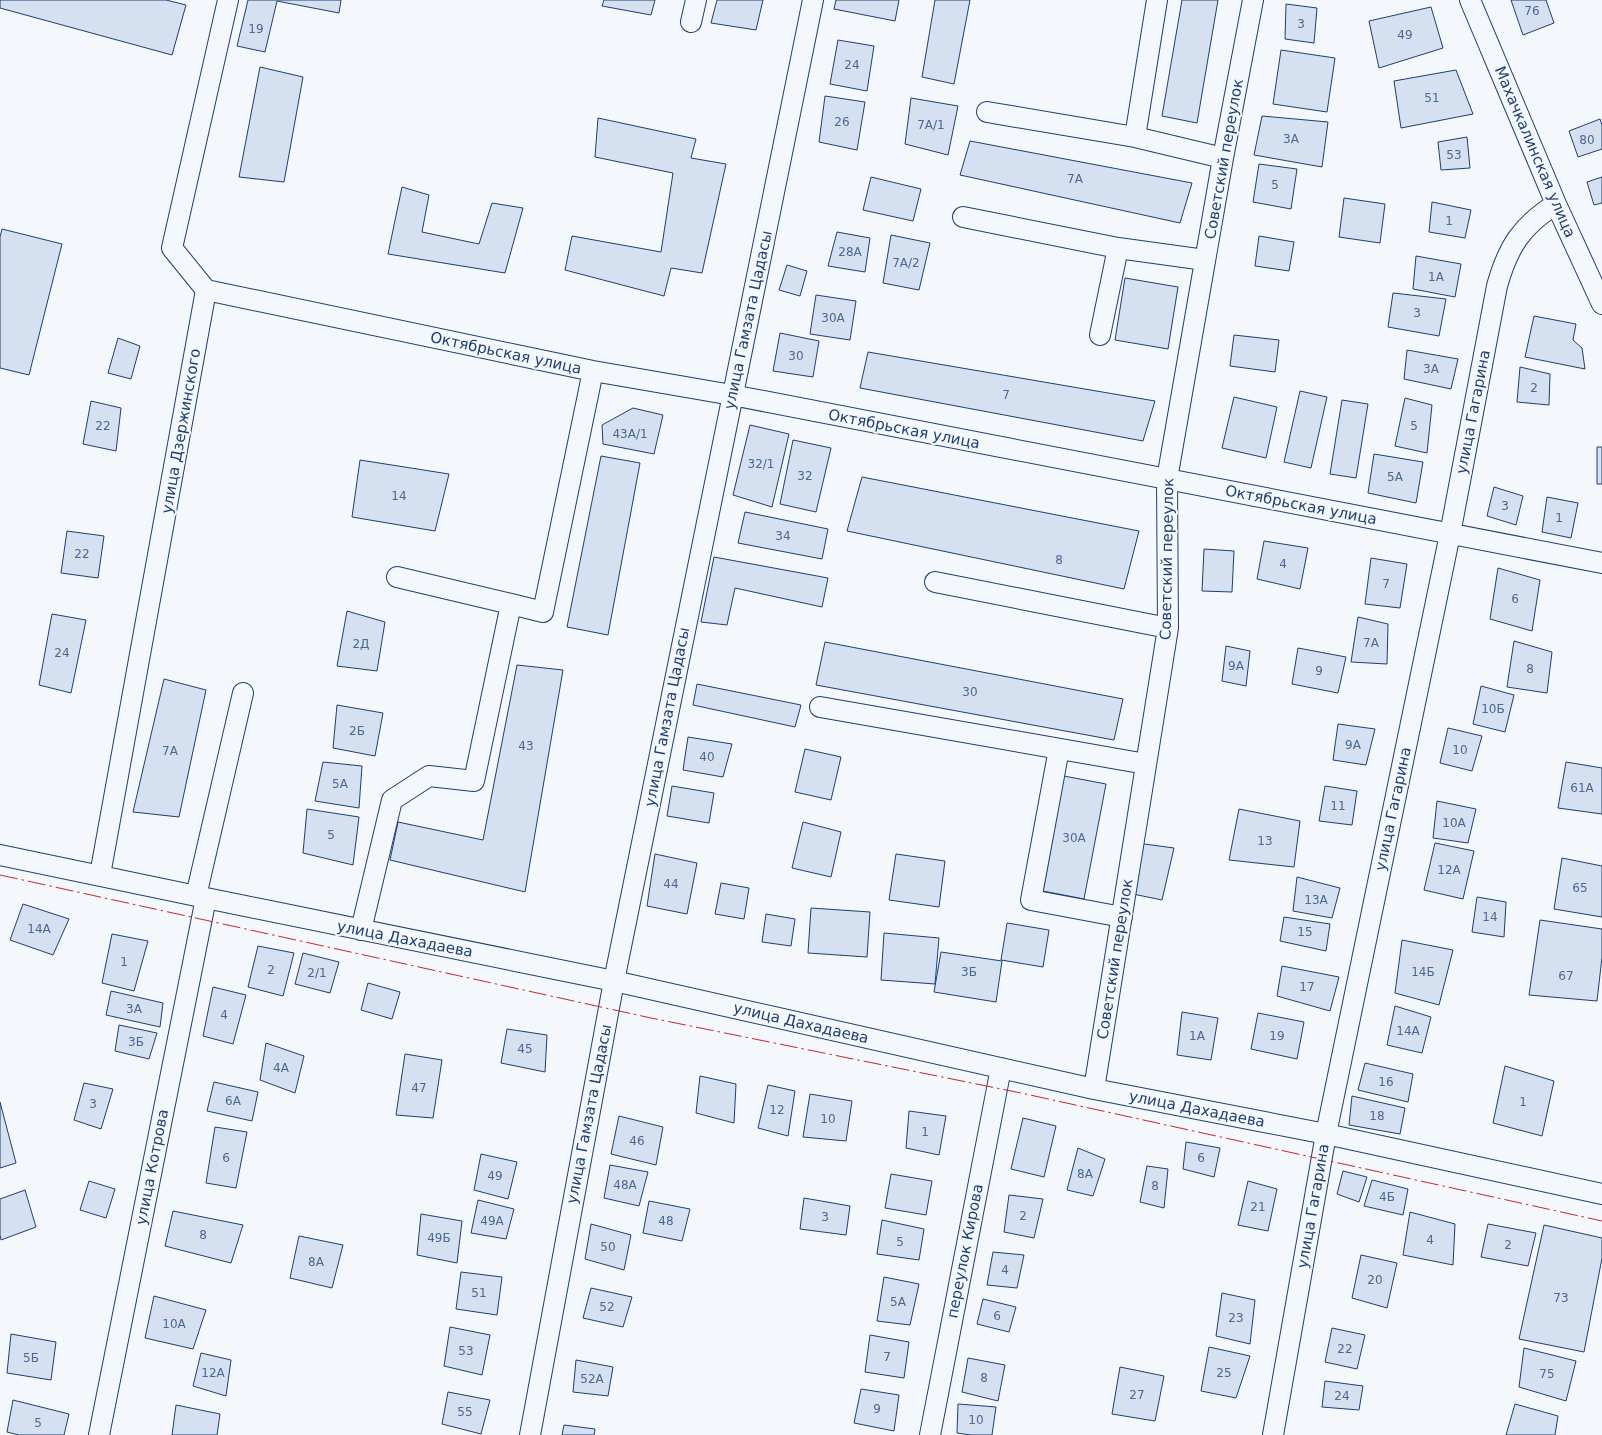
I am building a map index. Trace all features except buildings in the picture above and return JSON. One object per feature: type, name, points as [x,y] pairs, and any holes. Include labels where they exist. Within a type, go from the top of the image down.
[{"type":"street","points":[[206,290],[172,248],[228,0]]},
{"type":"street","points":[[691,22],[696,0]]},
{"type":"street","name":"улица Гамзата Цадасы","points":[[530,1435],[614,981],[813,0]]},
{"type":"street","points":[[1135,137],[1157,0]]},
{"type":"street","name":"Советский переулок","points":[[1094,1089],[1168,628],[1167,480],[1223,158],[1253,0]]},
{"type":"street","name":"Махачкалинская улица","points":[[1470,0],[1556,204],[1602,304]]},
{"type":"street","points":[[987,112],[1135,137],[1223,158]]},
{"type":"street","name":"улица Гагарина","points":[[1273,1435],[1326,1134],[1450,534],[1497,286],[1504,264],[1520,235],[1542,213],[1556,204]]},
{"type":"street","points":[[963,217],[1118,248],[1205,260]]},
{"type":"street","points":[[1100,335],[1118,248]]},
{"type":"street","name":"Октябрьская улица","points":[[206,290],[593,371],[1602,563]]},
{"type":"street","name":"улица Дзержинского","points":[[100,875],[206,290]]},
{"type":"street","points":[[397,577],[542,612],[593,371]]},
{"type":"street","points":[[935,582],[1168,628]]},
{"type":"street","points":[[361,930],[392,800],[429,776],[474,781],[510,604]]},
{"type":"street","name":"улица Котрова","points":[[99,1435],[201,897],[243,693]]},
{"type":"street","points":[[820,707],[1146,764]]},
{"type":"street","points":[[1059,749],[1031,900],[1122,917]]},
{"type":"street","name":"улица Дахадаева","points":[[0,855],[614,981],[1094,1089],[1326,1134],[1602,1194]]},
{"type":"street","name":"переулок Кирова","points":[[930,1435],[1000,1068]]},
{"type":"power","points":[[0,875],[651,1018],[1021,1093],[1602,1221]]}]
